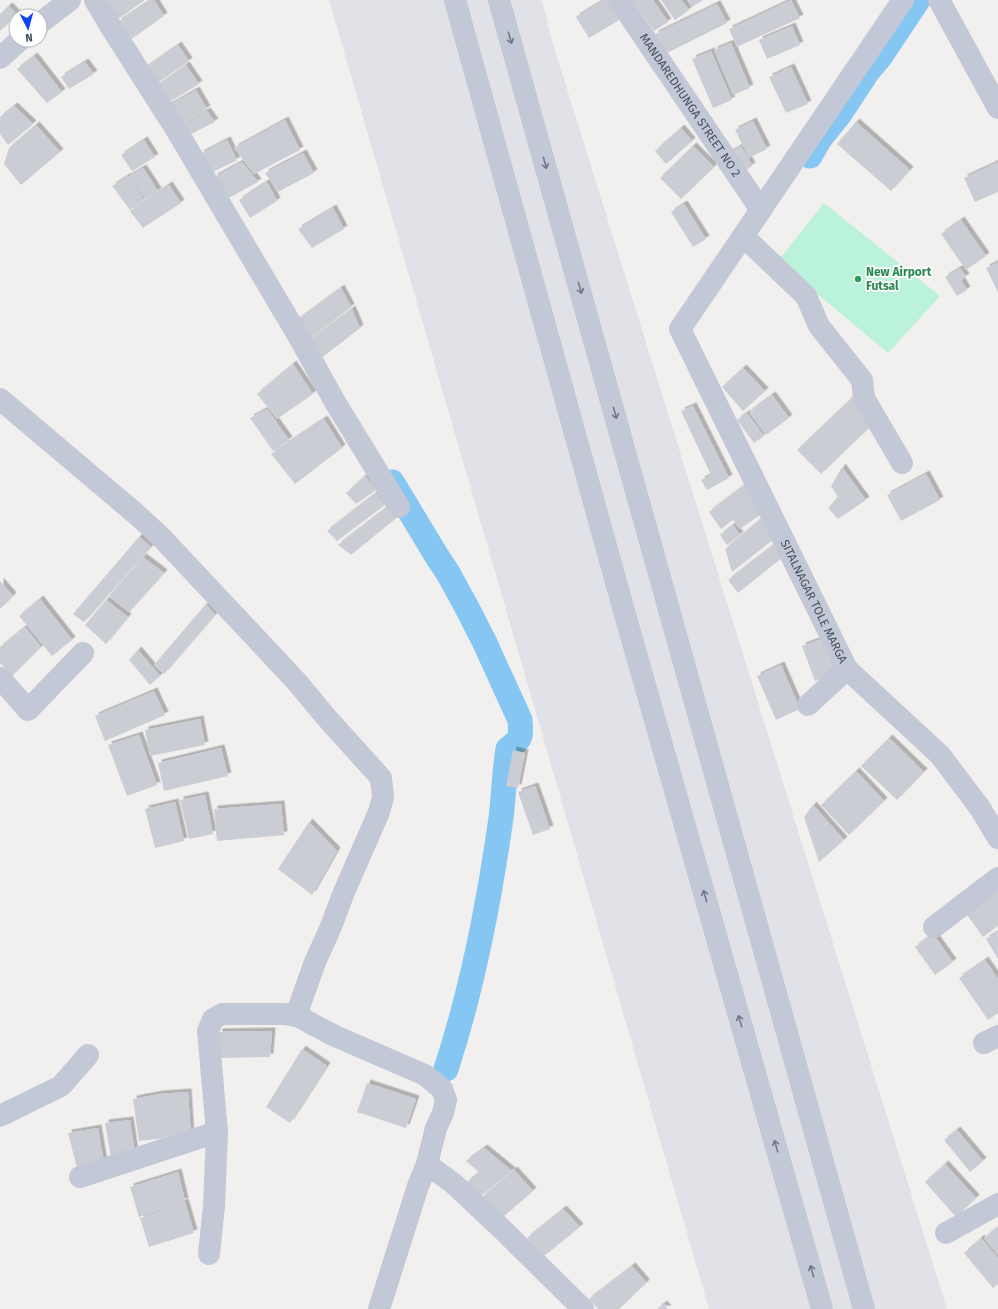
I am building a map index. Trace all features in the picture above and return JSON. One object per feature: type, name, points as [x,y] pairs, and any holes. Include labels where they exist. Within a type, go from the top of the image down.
[{"type":"street","points":[[48,17],[70,0]]},
{"type":"street","points":[[95,0],[174,126],[300,339],[339,409],[399,507]]},
{"type":"street","points":[[455,0],[624,611],[822,1309]]},
{"type":"street","points":[[500,0],[864,1309]]},
{"type":"street","name":"MANDAREDHUNGA STREET NO 2","points":[[619,0],[761,210]]},
{"type":"street","points":[[902,463],[864,398],[862,380],[819,326],[806,296],[743,236],[903,0]]},
{"type":"street","points":[[939,0],[998,108]]},
{"type":"street","points":[[0,58],[11,48]]},
{"type":"street","name":"SITALNAGAR TOLE MARGA","points":[[743,236],[680,329],[847,669],[940,755],[980,808],[998,838]]},
{"type":"street","points":[[0,399],[162,537],[297,682],[326,717],[381,778],[383,798],[379,812],[315,962],[299,1007],[300,1017]]},
{"type":"street","points":[[0,678],[28,710],[83,653]]},
{"type":"street","points":[[808,705],[847,669]]},
{"type":"street","points":[[934,927],[998,878]]},
{"type":"street","points":[[209,1254],[214,1206],[217,1132],[208,1031],[213,1019],[222,1014],[285,1014],[300,1017],[335,1036],[425,1075],[442,1089],[446,1100],[443,1113],[436,1128],[427,1164],[418,1186],[379,1309]]},
{"type":"street","points":[[0,1116],[61,1086],[88,1055]]},
{"type":"street","points":[[80,1177],[217,1132]]},
{"type":"street","points":[[427,1164],[454,1184],[583,1309]]},
{"type":"street","points":[[946,1232],[998,1204]]},
{"type":"shaded area","points":[[329,0],[542,0],[553,44],[947,1309],[709,1309]]},
{"type":"green space","name":"New Airport Futsal","points":[[824,203],[940,296],[888,353],[778,261]]},
{"type":"building","points":[[102,0],[145,0],[117,20]]},
{"type":"building","points":[[151,0],[154,0],[164,16],[130,40],[118,22]]},
{"type":"building","points":[[604,0],[610,0],[621,19],[589,38],[576,17]]},
{"type":"building","points":[[632,0],[653,0],[668,22],[654,31]]},
{"type":"building","points":[[661,0],[681,0],[689,10],[675,20]]},
{"type":"building","points":[[688,0],[703,0],[692,7]]},
{"type":"building","points":[[791,0],[800,18],[737,47],[729,29]]},
{"type":"building","points":[[717,4],[727,23],[665,54],[655,34]]},
{"type":"building","points":[[9,6],[11,8],[8,8],[8,24],[0,31],[0,14]]},
{"type":"building","points":[[792,26],[800,45],[767,59],[759,40]]},
{"type":"building","points":[[731,43],[750,88],[733,95],[714,50]]},
{"type":"building","points":[[178,45],[189,61],[152,87],[141,71]]},
{"type":"building","points":[[711,51],[732,100],[713,108],[692,59]]},
{"type":"building","points":[[34,56],[62,92],[47,103],[17,69]]},
{"type":"building","points":[[85,62],[94,74],[69,89],[61,77]]},
{"type":"building","points":[[186,65],[199,84],[163,106],[152,90]]},
{"type":"building","points":[[791,67],[808,104],[786,113],[769,77]]},
{"type":"building","points":[[196,90],[207,109],[177,127],[166,107]]},
{"type":"building","points":[[14,106],[33,124],[8,145],[0,134],[0,117]]},
{"type":"building","points":[[207,111],[215,122],[183,138],[178,128]]},
{"type":"building","points":[[285,120],[300,150],[254,174],[234,148]]},
{"type":"building","points":[[753,121],[767,149],[749,158],[735,130]]},
{"type":"building","points":[[856,122],[910,170],[891,191],[837,144]]},
{"type":"building","points":[[36,125],[60,152],[21,185],[4,164],[9,148]]},
{"type":"building","points":[[681,128],[692,141],[666,164],[655,151]]},
{"type":"building","points":[[144,140],[155,157],[132,171],[121,155]]},
{"type":"building","points":[[227,140],[237,160],[211,173],[200,154]]},
{"type":"building","points":[[693,146],[714,167],[681,199],[660,178]]},
{"type":"building","points":[[741,146],[752,166],[741,173],[729,153]]},
{"type":"building","points":[[303,153],[314,173],[278,192],[265,173]]},
{"type":"building","points":[[242,162],[258,182],[227,199],[214,177]]},
{"type":"building","points":[[998,162],[998,192],[975,202],[964,178]]},
{"type":"building","points":[[143,168],[158,191],[146,200],[129,176]]},
{"type":"building","points":[[128,176],[144,200],[130,210],[112,186]]},
{"type":"building","points":[[267,182],[277,201],[250,218],[239,200]]},
{"type":"building","points":[[169,185],[181,203],[143,228],[130,211]]},
{"type":"building","points":[[684,204],[706,239],[693,247],[671,212]]},
{"type":"building","points":[[333,208],[344,229],[312,248],[298,229]]},
{"type":"building","points":[[961,220],[986,256],[966,270],[941,234]]},
{"type":"building","points":[[998,262],[998,292],[986,268]]},
{"type":"building","points":[[960,268],[966,277],[961,280],[967,290],[957,296],[945,277]]},
{"type":"building","points":[[341,288],[351,307],[307,341],[296,321]]},
{"type":"building","points":[[352,309],[360,328],[319,360],[307,342]]},
{"type":"building","points":[[293,364],[313,394],[277,419],[257,394]]},
{"type":"building","points":[[743,368],[765,391],[743,411],[722,387]]},
{"type":"building","points":[[772,395],[789,418],[766,435],[749,412]]},
{"type":"building","points":[[853,397],[876,421],[821,474],[797,450]]},
{"type":"building","points":[[693,406],[729,478],[707,490],[701,480],[711,475],[681,411]]},
{"type":"building","points":[[267,409],[289,440],[273,451],[250,418]]},
{"type":"building","points":[[747,413],[764,436],[754,443],[737,420]]},
{"type":"building","points":[[324,419],[342,448],[295,484],[271,454]]},
{"type":"building","points":[[842,467],[866,500],[838,519],[828,508],[838,497],[831,486]]},
{"type":"building","points":[[926,474],[940,500],[901,521],[887,495]]},
{"type":"building","points":[[365,476],[376,490],[356,504],[346,493]]},
{"type":"building","points":[[745,485],[764,512],[740,529],[733,520],[721,529],[709,512]]},
{"type":"building","points":[[376,493],[385,505],[337,541],[327,531]]},
{"type":"building","points":[[386,508],[395,519],[351,555],[338,545]]},
{"type":"building","points":[[761,519],[775,538],[732,572],[725,549]]},
{"type":"building","points":[[733,525],[740,535],[727,545],[720,535]]},
{"type":"building","points":[[139,537],[151,547],[84,622],[73,614]]},
{"type":"building","points":[[779,541],[788,553],[738,593],[728,580]]},
{"type":"building","points":[[143,557],[164,573],[129,612],[109,596]]},
{"type":"building","points":[[0,581],[13,596],[0,609]]},
{"type":"building","points":[[40,599],[72,640],[52,656],[19,616]]},
{"type":"building","points":[[106,600],[128,617],[106,644],[85,625]]},
{"type":"building","points":[[206,604],[215,615],[164,674],[154,665]]},
{"type":"building","points":[[25,627],[41,647],[12,676],[0,663],[0,647]]},
{"type":"building","points":[[824,638],[837,673],[815,681],[802,646]]},
{"type":"building","points":[[138,650],[160,676],[150,685],[129,660]]},
{"type":"building","points":[[781,665],[800,709],[776,720],[757,676]]},
{"type":"building","points":[[154,691],[165,715],[105,741],[95,716]]},
{"type":"building","points":[[200,719],[205,745],[150,756],[145,730]]},
{"type":"building","points":[[139,735],[157,785],[127,796],[108,745]]},
{"type":"building","points":[[889,738],[924,772],[897,800],[861,766]]},
{"type":"building","points":[[221,748],[228,776],[164,791],[158,763]]},
{"type":"building","points":[[513,750],[525,753],[518,788],[506,786]]},
{"type":"building","points":[[856,771],[884,801],[849,835],[821,805]]},
{"type":"building","points":[[535,786],[550,829],[533,835],[518,792]]},
{"type":"building","points":[[205,795],[213,834],[189,839],[180,800]]},
{"type":"building","points":[[175,802],[184,841],[155,848],[145,809]]},
{"type":"building","points":[[281,804],[284,835],[217,841],[214,809]]},
{"type":"building","points":[[813,805],[844,840],[819,862],[804,817]]},
{"type":"building","points":[[309,822],[337,851],[312,895],[278,869]]},
{"type":"building","points":[[998,885],[998,926],[983,937],[964,911]]},
{"type":"building","points":[[998,932],[998,959],[986,939]]},
{"type":"building","points":[[933,934],[953,962],[935,975],[915,947]]},
{"type":"building","points":[[985,960],[998,979],[998,1013],[988,1020],[959,978]]},
{"type":"building","points":[[272,1031],[270,1057],[219,1058],[219,1032]]},
{"type":"building","points":[[302,1049],[327,1066],[290,1123],[266,1107]]},
{"type":"building","points":[[367,1083],[416,1099],[406,1128],[357,1112]]},
{"type":"building","points":[[188,1092],[191,1136],[166,1139],[160,1094]]},
{"type":"building","points":[[160,1094],[165,1138],[139,1141],[133,1099]]},
{"type":"building","points":[[130,1120],[135,1154],[111,1158],[105,1123]]},
{"type":"building","points":[[98,1128],[104,1164],[77,1168],[68,1133]]},
{"type":"building","points":[[957,1130],[983,1161],[970,1172],[944,1140]]},
{"type":"building","points":[[484,1148],[512,1171],[481,1196],[466,1183],[479,1172],[466,1161]]},
{"type":"building","points":[[945,1164],[976,1198],[956,1217],[925,1182]]},
{"type":"building","points":[[514,1170],[533,1191],[503,1217],[482,1197]]},
{"type":"building","points":[[178,1172],[185,1201],[139,1217],[130,1187]]},
{"type":"building","points":[[185,1202],[194,1233],[149,1247],[140,1218]]},
{"type":"building","points":[[563,1209],[580,1227],[544,1256],[527,1238]]},
{"type":"building","points":[[998,1227],[998,1255],[984,1238]]},
{"type":"building","points":[[981,1238],[998,1258],[998,1284],[993,1288],[964,1253]]},
{"type":"building","points":[[632,1266],[646,1283],[619,1309],[598,1309],[589,1299]]},
{"type":"building","points":[[664,1304],[668,1309],[657,1309]]},
{"type":"waterway","points":[[810,156],[819,140],[839,115],[918,0]]},
{"type":"waterway","points":[[392,482],[448,573],[465,604],[484,641],[520,720],[520,737],[508,749],[501,818],[479,945],[456,1038],[446,1069]]},
{"type":"place","name":"New Airport Futsal","points":[[858,279]]}]
